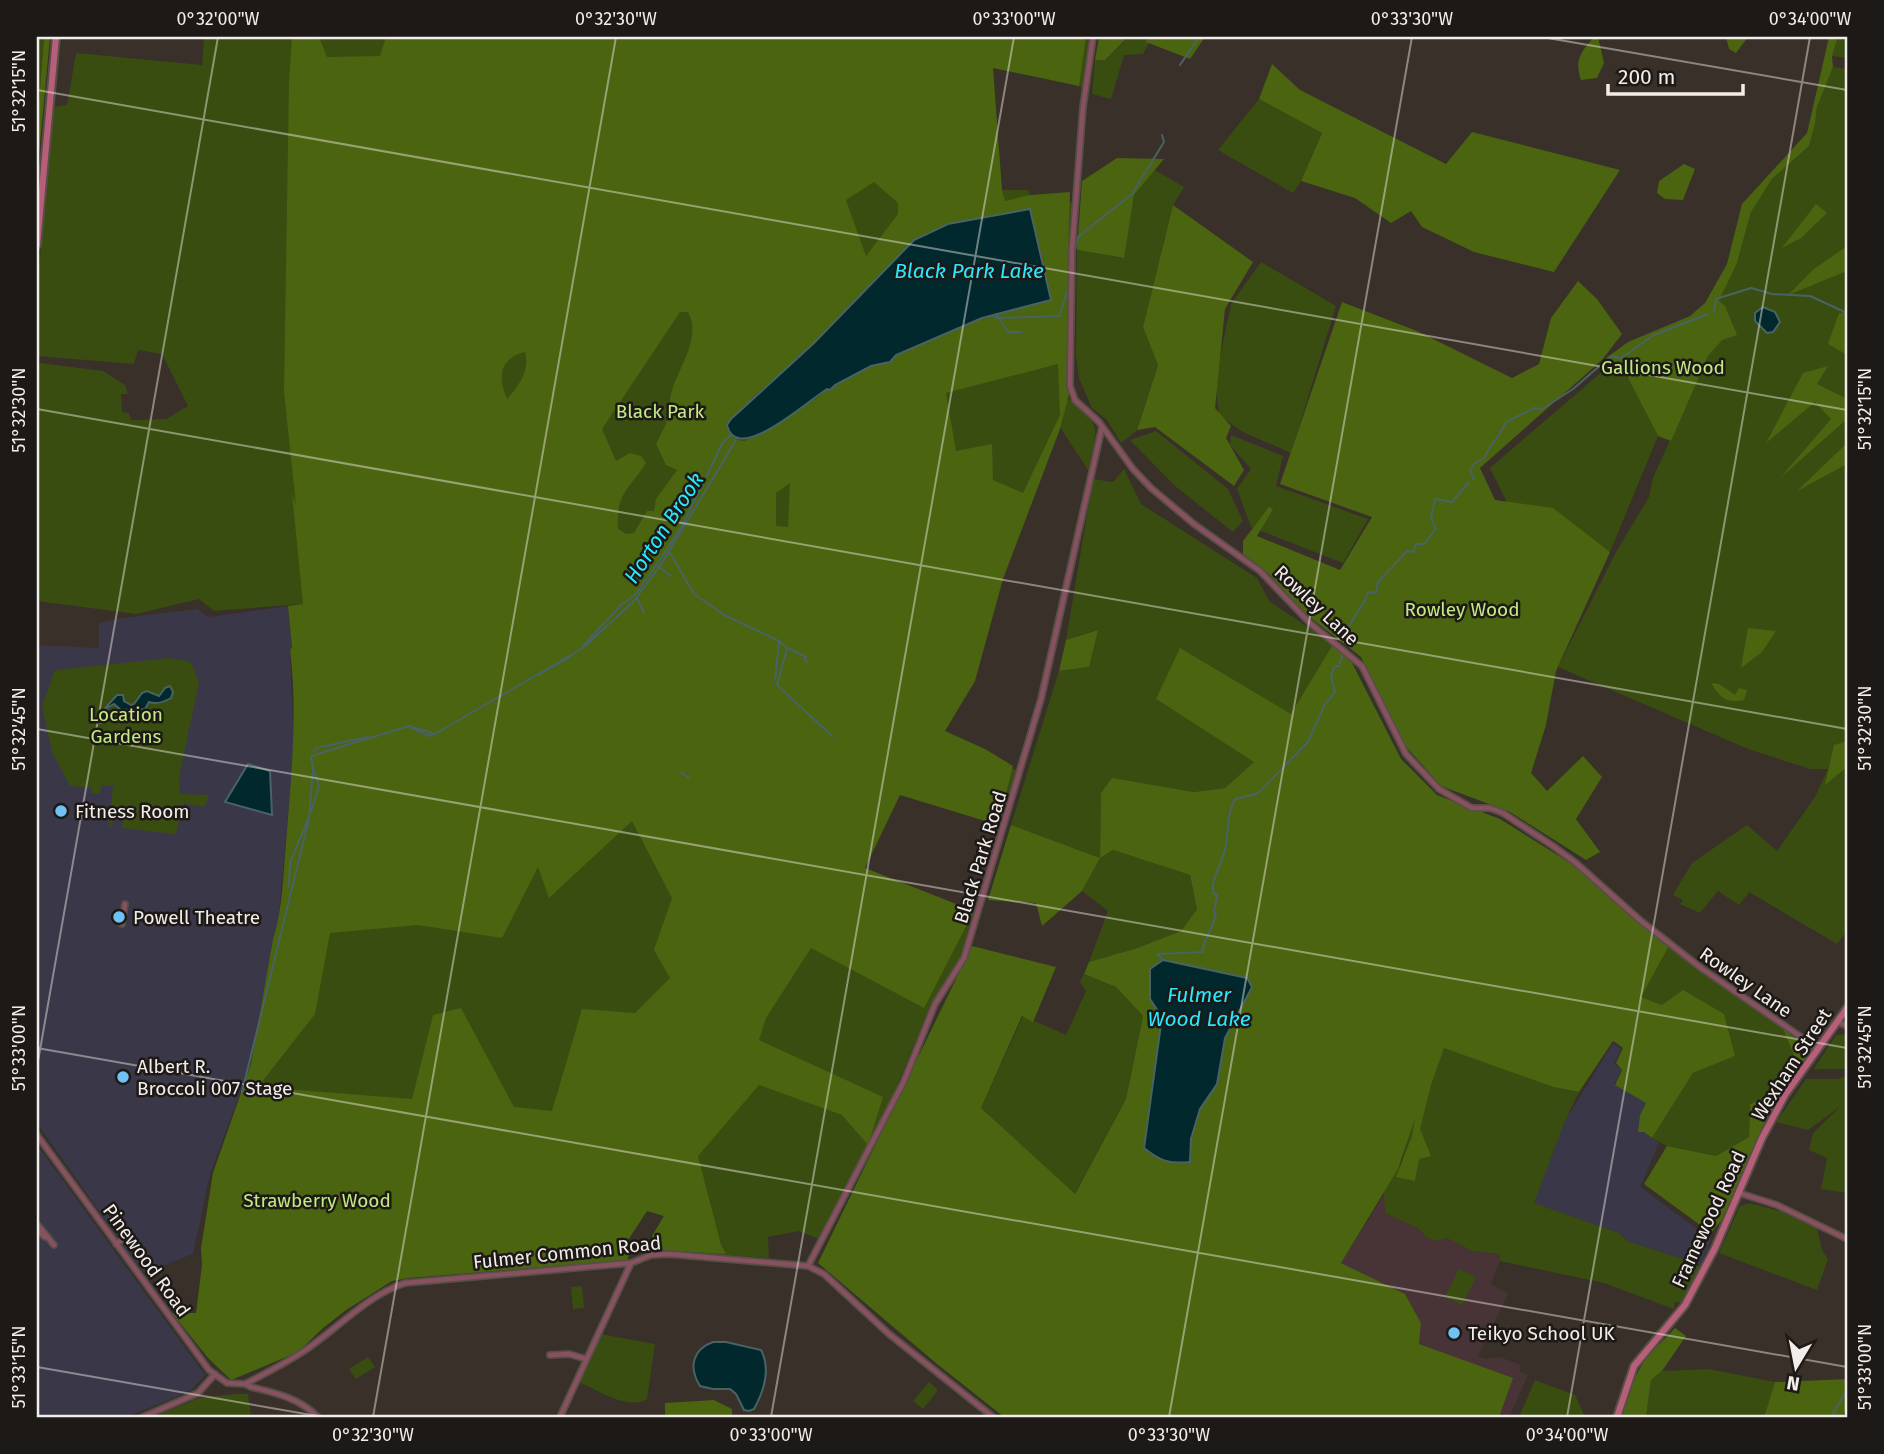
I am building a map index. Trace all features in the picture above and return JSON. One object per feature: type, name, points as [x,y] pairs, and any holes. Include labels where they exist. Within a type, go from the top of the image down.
[{"type":"street","points":[[37,245],[56,37]]},
{"type":"street","name":"Rowley Lane","points":[[1093,37],[1083,107],[1072,249],[1070,386],[1075,400],[1095,417],[1133,469],[1152,488],[1194,524],[1260,571],[1311,624],[1362,666],[1406,754],[1439,789],[1472,808],[1490,808],[1503,813],[1553,846],[1576,863],[1641,922],[1701,968],[1817,1048]]},
{"type":"street","name":"Black Park Road","points":[[808,1266],[904,1082],[935,1004],[964,958],[1041,699],[1102,427]]},
{"type":"street","points":[[122,924],[125,904]]},
{"type":"street","name":"Wexham Street","points":[[1762,1138],[1785,1095],[1847,1008]]},
{"type":"street","points":[[1838,1022],[1847,1026]]},
{"type":"street","name":"Pinewood Road","points":[[37,1135],[200,1359],[215,1374]]},
{"type":"street","name":"Framewood Road","points":[[1617,1417],[1634,1366],[1685,1306],[1715,1248],[1762,1138]]},
{"type":"street","points":[[1739,1193],[1777,1205],[1847,1239]]},
{"type":"street","points":[[37,1224],[54,1245],[37,1230]]},
{"type":"street","points":[[117,1244],[123,1239]]},
{"type":"street","name":"Fulmer Common Road","points":[[245,1384],[306,1350],[367,1303],[405,1283],[631,1262],[651,1255],[669,1254],[808,1266],[824,1274],[889,1334],[993,1417]]},
{"type":"street","points":[[560,1417],[631,1262]]},
{"type":"street","points":[[550,1355],[569,1354],[586,1359]]},
{"type":"street","points":[[143,1417],[198,1393],[215,1374],[227,1382],[289,1396],[318,1417]]},
{"type":"shaded area","points":[[288,606],[292,649],[294,750],[278,924],[251,1064],[210,1174],[193,1254],[144,1273],[124,1247],[125,1242],[115,1234],[37,1123],[37,645],[99,648],[99,623],[117,619],[197,609],[208,617]]},
{"type":"shaded area","points":[[1613,1043],[1621,1049],[1614,1064],[1622,1070],[1614,1084],[1646,1103],[1640,1115],[1639,1132],[1644,1132],[1659,1143],[1640,1187],[1711,1239],[1701,1265],[1627,1241],[1619,1233],[1533,1203],[1565,1121]]},
{"type":"shaded area","points":[[37,1145],[205,1375],[192,1389],[125,1417],[37,1417]]},
{"type":"shaded area","name":"Teikyo School UK","points":[[1385,1193],[1385,1213],[1419,1229],[1425,1236],[1435,1240],[1447,1238],[1472,1251],[1500,1254],[1491,1284],[1508,1294],[1478,1356],[1485,1359],[1500,1357],[1521,1365],[1519,1371],[1528,1375],[1509,1417],[1501,1417],[1414,1380],[1421,1323],[1405,1294],[1341,1263]]},
{"type":"green space","points":[[37,37],[44,37],[37,128]]},
{"type":"green space","points":[[44,37],[50,37],[37,176],[37,128]]},
{"type":"green space","name":"Black Park","points":[[204,37],[1089,37],[1082,87],[990,64],[1002,190],[1028,190],[1030,195],[1027,197],[1072,203],[1064,394],[1085,413],[1094,426],[1092,454],[1088,470],[1060,427],[935,733],[1016,770],[1000,821],[899,786],[856,872],[971,919],[960,959],[930,1006],[892,1098],[819,1239],[798,1231],[768,1237],[769,1258],[660,1250],[652,1236],[664,1216],[647,1211],[626,1243],[632,1247],[627,1260],[392,1281],[346,1310],[298,1352],[231,1380],[229,1368],[252,1065],[285,912],[302,604],[214,611],[199,599],[136,614],[37,601],[37,374],[40,363],[103,371],[125,385],[128,394],[121,394],[122,412],[129,413],[131,420],[166,419],[188,406],[162,354],[138,350],[134,364],[37,356],[37,289],[54,107],[67,105],[76,53],[202,65]]},
{"type":"green space","name":"Black Park","points":[[292,37],[319,37],[327,57],[380,56],[386,37],[1086,37],[1079,86],[993,68],[1005,201],[1030,195],[1070,192],[1068,255],[1072,307],[1070,390],[1060,429],[1003,579],[975,681],[945,731],[985,749],[1013,766],[998,825],[900,795],[865,868],[974,911],[924,1008],[811,948],[766,1018],[759,1040],[883,1097],[868,1145],[842,1115],[759,1085],[698,1156],[721,1245],[726,1254],[660,1250],[652,1236],[664,1216],[647,1211],[626,1243],[632,1247],[627,1260],[392,1281],[346,1310],[298,1352],[231,1380],[208,1358],[172,1313],[196,1313],[202,1265],[201,1248],[213,1173],[251,1064],[282,891],[294,721],[288,606],[303,604],[284,392]],"holes":[[[874,182],[898,203],[898,214],[866,256],[846,200]],[[948,224],[1051,300],[982,318],[896,355],[890,362],[871,366],[827,389],[759,435],[744,441],[737,440],[751,399],[814,343],[914,240]],[[680,312],[688,312],[692,322],[691,342],[671,394],[667,421],[656,444],[666,465],[677,470],[656,499],[654,511],[647,511],[634,533],[626,534],[618,529],[619,507],[624,493],[646,463],[641,456],[630,453],[616,461],[602,429]],[[525,352],[525,372],[507,399],[502,376],[510,359]],[[1058,364],[1060,415],[1023,493],[993,480],[992,444],[956,451],[946,393]],[[790,483],[788,527],[776,526],[776,493]],[[632,821],[672,898],[654,950],[670,978],[635,1013],[582,1009],[552,1111],[514,1107],[461,1008],[433,1015],[412,1099],[258,1087],[315,1014],[330,933],[418,925],[502,938],[538,867],[549,898]]]},
{"type":"green space","points":[[1099,37],[1120,37],[1125,40],[1105,60],[1095,60]]},
{"type":"green space","points":[[1120,37],[1147,37],[1146,41],[1149,43],[1143,54],[1124,55],[1111,99],[1092,94],[1095,60],[1105,60],[1125,41]]},
{"type":"green space","points":[[1147,37],[1205,37],[1190,59],[1146,42]]},
{"type":"green space","points":[[1594,37],[1598,37],[1604,63],[1597,78],[1581,80],[1578,67],[1580,57]]},
{"type":"green space","points":[[1726,37],[1748,37],[1736,53],[1729,49]]},
{"type":"green space","name":"Gallions Wood","points":[[1829,37],[1838,37],[1832,56],[1833,67],[1817,107],[1809,146],[1772,179],[1751,212],[1737,263],[1719,301],[1725,306],[1737,335],[1722,340],[1708,356],[1671,441],[1658,436],[1627,376],[1605,359],[1628,342],[1690,316],[1705,303],[1727,264],[1742,204],[1807,133]]},
{"type":"green space","points":[[1838,37],[1847,37],[1847,58],[1832,56]]},
{"type":"green space","points":[[1272,64],[1300,90],[1446,164],[1472,132],[1620,170],[1554,272],[1474,252],[1422,227],[1411,211],[1391,223],[1355,198],[1301,181],[1322,133],[1259,99]]},
{"type":"green space","points":[[1833,67],[1847,69],[1847,931],[1837,944],[1749,892],[1739,905],[1718,891],[1700,913],[1680,904],[1683,900],[1673,895],[1692,863],[1747,825],[1777,851],[1815,797],[1828,769],[1810,769],[1748,749],[1558,667],[1615,554],[1649,497],[1653,478],[1708,356],[1719,301],[1737,263],[1751,212],[1772,179],[1809,146],[1817,107]]},
{"type":"green space","points":[[1259,99],[1322,133],[1293,193],[1218,150]]},
{"type":"green space","points":[[1117,158],[1164,159],[1134,195],[1124,258],[1077,250],[1082,181]]},
{"type":"green space","points":[[1684,164],[1695,169],[1683,200],[1665,199],[1657,193],[1659,181]]},
{"type":"green space","points":[[1155,170],[1184,187],[1173,205],[1143,327],[1158,364],[1137,430],[1121,443],[1107,420],[1092,408],[1079,378],[1076,356],[1077,250],[1123,258],[1134,195]]},
{"type":"green space","points":[[1816,204],[1827,213],[1801,238],[1782,248]]},
{"type":"green space","points":[[1173,205],[1253,262],[1225,309],[1215,408],[1231,426],[1226,438],[1244,470],[1234,486],[1155,427],[1137,430],[1158,365],[1143,327]]},
{"type":"green space","points":[[1847,246],[1847,271],[1788,295],[1814,269]]},
{"type":"green space","points":[[1261,262],[1336,306],[1291,453],[1241,431],[1219,415],[1215,382],[1231,304]]},
{"type":"green space","name":"Rowley Wood","points":[[1578,281],[1597,299],[1622,334],[1602,360],[1480,468],[1495,500],[1553,508],[1610,552],[1556,671],[1546,725],[1531,773],[1547,791],[1583,756],[1602,777],[1576,819],[1600,852],[1586,860],[1510,812],[1441,786],[1402,742],[1361,657],[1303,612],[1269,574],[1243,554],[1243,541],[1269,507],[1273,509],[1257,536],[1340,570],[1372,517],[1280,484],[1342,302],[1417,331],[1512,378],[1539,364],[1551,318]]},
{"type":"green space","points":[[1847,312],[1847,355],[1828,344],[1839,313]]},
{"type":"green space","points":[[1611,364],[1627,376],[1658,436],[1610,552],[1548,512],[1509,506],[1490,468]]},
{"type":"green space","points":[[1828,366],[1817,384],[1847,399],[1847,419],[1780,478],[1831,419],[1815,402],[1766,443],[1803,373]]},
{"type":"green space","points":[[1156,431],[1228,489],[1243,521],[1233,532],[1175,486],[1130,440]]},
{"type":"green space","points":[[1231,435],[1283,456],[1276,486],[1368,519],[1343,563],[1251,527],[1237,489],[1251,469],[1230,445]]},
{"type":"green space","points":[[1847,443],[1847,464],[1797,491]]},
{"type":"green space","points":[[1124,469],[1141,504],[1257,578],[1269,601],[1333,644],[1291,715],[1156,699],[1255,762],[1225,788],[1194,792],[1112,779],[1101,793],[1100,858],[1011,825],[1059,671],[1089,667],[1097,630],[1066,640],[1093,479],[1113,482]]},
{"type":"green space","points":[[1748,628],[1776,631],[1762,652],[1741,668]]},
{"type":"green space","points":[[1098,630],[1089,667],[1059,671],[1066,640]]},
{"type":"green space","points":[[1333,644],[1348,655],[1401,759],[1437,795],[1500,819],[1578,868],[1635,912],[1669,946],[1641,997],[1662,1005],[1683,990],[1724,1014],[1735,1056],[1693,1073],[1652,1138],[1644,1132],[1638,1132],[1640,1115],[1646,1103],[1615,1085],[1622,1070],[1616,1063],[1623,1048],[1613,1041],[1579,1092],[1553,1087],[1444,1048],[1420,1129],[1431,1156],[1419,1159],[1415,1181],[1396,1177],[1412,1136],[1415,1119],[1398,1169],[1341,1263],[1405,1294],[1421,1323],[1419,1344],[1513,1378],[1499,1417],[1004,1417],[818,1263],[972,946],[1056,967],[1033,1022],[1022,1016],[981,1108],[1075,1194],[1126,1099],[1143,1016],[1116,987],[1084,974],[1089,962],[1181,931],[1197,909],[1190,875],[1113,850],[1100,858],[1101,793],[1112,778],[1194,792],[1225,788],[1254,762],[1156,699],[1180,648],[1291,714]]},
{"type":"green space","name":"Location Gardens","points":[[170,658],[191,662],[199,682],[179,777],[180,794],[209,795],[204,807],[183,803],[176,834],[122,828],[123,821],[118,818],[113,820],[112,826],[109,825],[113,786],[101,785],[100,794],[91,793],[92,788],[70,786],[52,752],[42,706],[55,670]]},
{"type":"green space","points":[[1711,683],[1719,684],[1735,695],[1739,688],[1747,690],[1744,700],[1724,699]]},
{"type":"green space","points":[[1847,741],[1847,767],[1825,785],[1834,745]]},
{"type":"green space","points":[[1011,825],[1100,858],[1082,891],[1042,926],[1036,903],[988,900]]},
{"type":"green space","points":[[1113,850],[1190,875],[1197,909],[1181,931],[1089,962],[1108,911],[1082,891],[1100,858]]},
{"type":"green space","points":[[1669,946],[1783,1029],[1794,1054],[1770,1096],[1750,1104],[1749,1137],[1716,1156],[1667,1146],[1652,1138],[1693,1073],[1735,1056],[1662,1005],[1641,997]]},
{"type":"green space","points":[[1084,974],[1116,987],[1143,1016],[1126,1099],[1074,1195],[981,1108],[1023,1016],[1066,1035],[1086,991],[1080,982]]},
{"type":"green space","points":[[1783,1029],[1811,1050],[1777,1100],[1721,1221],[1711,1233],[1644,1184],[1667,1146],[1716,1156],[1749,1137],[1750,1104],[1770,1096],[1794,1055]]},
{"type":"green space","points":[[1847,1034],[1847,1069],[1814,1069],[1836,1035]]},
{"type":"green space","points":[[1439,1045],[1553,1087],[1579,1092],[1534,1203],[1619,1233],[1627,1241],[1701,1267],[1682,1303],[1675,1302],[1674,1309],[1604,1283],[1500,1261],[1500,1254],[1472,1251],[1447,1238],[1435,1241],[1419,1229],[1385,1213],[1384,1192],[1401,1163]]},
{"type":"green space","points":[[1847,1076],[1847,1193],[1821,1189],[1827,1158],[1809,1150],[1813,1133],[1841,1106],[1808,1130],[1776,1122],[1806,1079],[1837,1079]]},
{"type":"green space","points":[[1750,1203],[1783,1212],[1817,1228],[1822,1250],[1828,1259],[1817,1290],[1719,1253],[1740,1206]]},
{"type":"green space","points":[[1459,1269],[1476,1277],[1462,1305],[1445,1297]]},
{"type":"green space","points":[[582,1286],[584,1308],[573,1309],[571,1287]]},
{"type":"green space","points":[[1675,1328],[1686,1336],[1662,1371],[1651,1380],[1646,1417],[1622,1417],[1632,1383],[1645,1359]]},
{"type":"green space","points":[[600,1334],[655,1344],[647,1399],[631,1403],[622,1401],[579,1382]]},
{"type":"green space","points":[[368,1357],[375,1367],[356,1379],[349,1369]]},
{"type":"green space","points":[[1708,1369],[1775,1382],[1764,1417],[1646,1417],[1651,1380],[1662,1371]]},
{"type":"green space","points":[[1847,1379],[1847,1408],[1842,1417],[1764,1417],[1775,1382]]},
{"type":"green space","points":[[1535,1380],[1575,1395],[1585,1417],[1519,1417]]},
{"type":"green space","points":[[929,1382],[938,1390],[923,1409],[913,1401]]},
{"type":"green space","points":[[248,1394],[251,1417],[154,1417],[199,1398]]},
{"type":"green space","points":[[714,1400],[732,1409],[732,1417],[665,1417],[665,1403]]},
{"type":"water","name":"Black Park Lake","points":[[1030,209],[1051,300],[982,318],[896,355],[890,362],[871,366],[830,390],[827,389],[758,435],[744,438],[733,436],[727,425],[731,419],[814,343],[914,240],[948,224]]},
{"type":"water","points":[[1763,307],[1775,312],[1780,322],[1773,332],[1767,333],[1755,321],[1755,313]]},
{"type":"water","points":[[170,686],[173,692],[171,698],[158,703],[149,702],[145,709],[121,710],[114,704],[107,708],[106,722],[100,723],[98,716],[117,695],[123,695],[124,701],[131,705],[142,693],[147,691],[159,696]]},
{"type":"water","points":[[248,764],[270,771],[272,815],[225,802]]},
{"type":"water","name":"Fulmer Wood Lake","points":[[1163,960],[1247,978],[1252,987],[1225,1038],[1217,1084],[1200,1109],[1191,1139],[1190,1162],[1165,1161],[1144,1148],[1162,1017],[1150,999],[1150,969]]},
{"type":"water","points":[[713,1342],[726,1342],[761,1350],[766,1372],[761,1395],[754,1409],[744,1410],[736,1394],[730,1389],[700,1386],[694,1372],[694,1360],[701,1349]]},
{"type":"waterway","name":"Horton Brook","points":[[1180,65],[1199,37]]},
{"type":"waterway","name":"Horton Brook","points":[[1074,255],[1078,237],[1132,194],[1164,142],[1162,135]]},
{"type":"waterway","name":"Horton Brook","points":[[993,316],[1059,316],[1069,278]]},
{"type":"waterway","points":[[1714,312],[1716,299],[1751,288],[1772,294],[1810,296],[1847,313]]},
{"type":"waterway","points":[[996,314],[1008,332],[1022,332]]},
{"type":"waterway","points":[[1473,479],[1470,471],[1474,464],[1485,457],[1506,422],[1534,408],[1542,409],[1573,389],[1611,356],[1621,358],[1654,335],[1708,314]]},
{"type":"waterway","name":"Horton Brook","points":[[582,647],[621,605],[635,595],[682,526],[723,442],[731,435]]},
{"type":"waterway","name":"Horton Brook","points":[[242,1092],[309,819],[313,768],[311,756],[409,726],[435,734],[583,648],[634,601],[662,563],[736,440]]},
{"type":"waterway","points":[[1347,634],[1368,592],[1376,593],[1378,582],[1407,551],[1414,552],[1416,544],[1424,544],[1436,529],[1431,518],[1435,499],[1452,502],[1469,482]]},
{"type":"waterway","points":[[670,553],[694,594],[726,616],[806,657],[804,659],[808,662]]},
{"type":"waterway","points":[[658,567],[671,576]]},
{"type":"waterway","points":[[637,598],[644,613]]},
{"type":"waterway","points":[[775,680],[779,642]]},
{"type":"waterway","points":[[787,648],[777,685],[832,736]]},
{"type":"waterway","points":[[1163,960],[1158,954],[1203,952],[1216,916],[1214,912],[1217,895],[1213,893],[1214,882],[1225,849],[1229,818],[1235,799],[1256,794],[1308,742],[1325,704],[1335,692],[1331,674],[1335,666],[1339,666],[1343,652]]},
{"type":"waterway","name":"Horton Brook","points":[[538,675],[570,657]]},
{"type":"waterway","name":"Horton Brook","points":[[410,727],[429,736],[433,734]]},
{"type":"waterway","name":"Horton Brook","points":[[314,751],[316,748],[368,737]]},
{"type":"waterway","points":[[311,812],[319,786],[314,771]]},
{"type":"waterway","points":[[681,772],[689,778]]},
{"type":"waterway","points":[[289,886],[290,863],[309,817]]},
{"type":"waterway","points":[[1831,1417],[1847,1390]]},
{"type":"place","name":"Fitness Room","points":[[61,811]]},
{"type":"place","name":"Powell Theatre","points":[[119,917]]},
{"type":"place","name":"Albert R. Broccoli 007 Stage","points":[[123,1077]]},
{"type":"place","name":"Teikyo School UK","points":[[1454,1333]]},
{"type":"park label","name":"Strawberry Wood","points":[[317,1200]]}]
